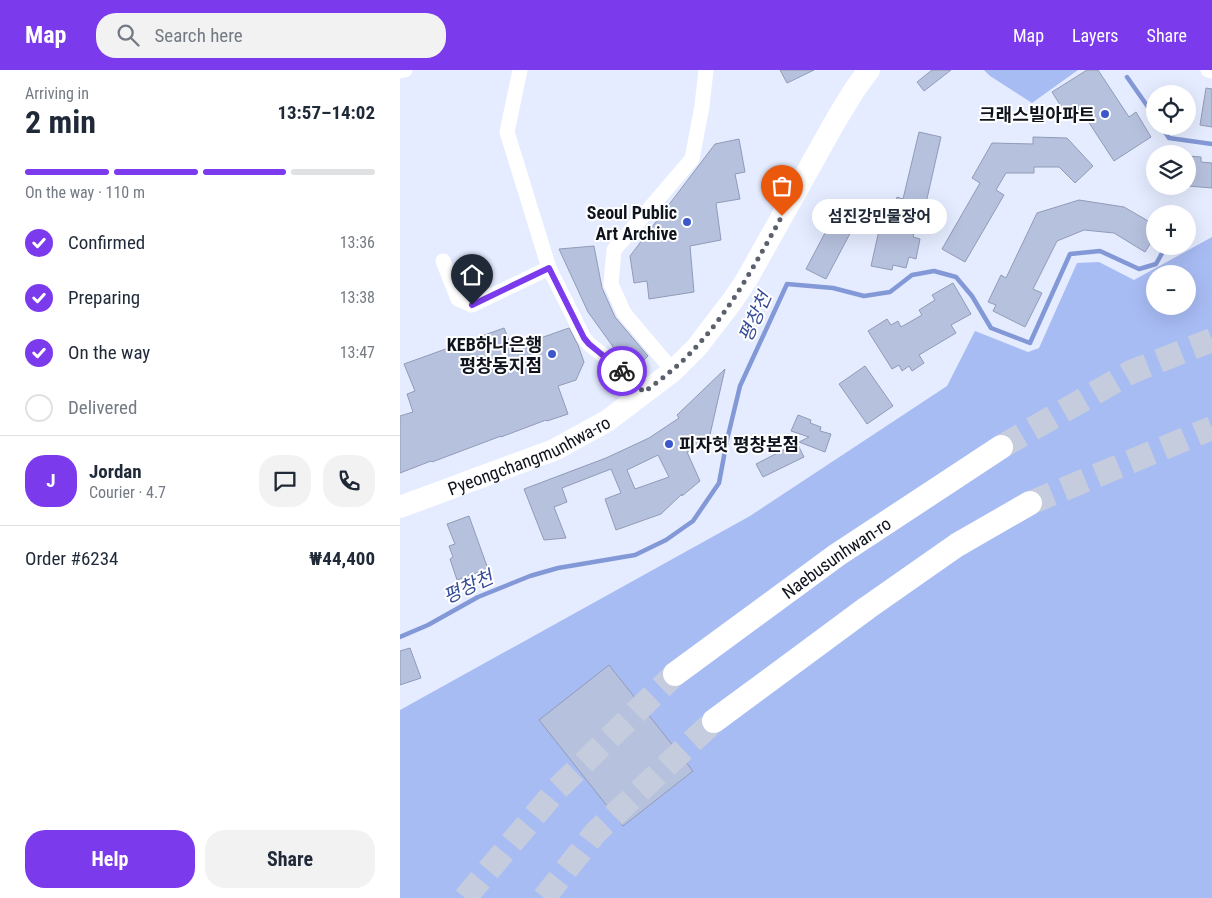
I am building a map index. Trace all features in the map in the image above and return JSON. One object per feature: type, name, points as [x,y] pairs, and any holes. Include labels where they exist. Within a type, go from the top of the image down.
[{"type":"highway","name":"Naebusunhwan-ro","points":[[674,674],[837,555],[1001,447]]},
{"type":"highway","points":[[714,721],[867,608],[957,545],[1030,502]]},
{"type":"main road","name":"Pyeongchangmunhwa-ro","points":[[400,507],[554,450],[607,421],[673,371],[697,347],[747,279],[836,120],[869,70]]},
{"type":"street","points":[[400,71],[405,70]]},
{"type":"street","points":[[520,70],[507,132],[549,268],[584,338],[644,392]]},
{"type":"street","points":[[673,371],[624,313],[611,284],[614,250],[692,159],[702,106],[706,70]]},
{"type":"street","points":[[1208,70],[1212,71]]},
{"type":"street","points":[[443,261],[458,299],[472,305],[549,268]]},
{"type":"shaded area","points":[[984,70],[1078,70],[1032,103],[990,76]]},
{"type":"shaded area","points":[[1212,237],[1212,898],[400,898],[400,710],[750,516],[947,386],[975,331],[1028,352],[1039,348],[1077,263],[1099,262],[1134,280],[1146,273],[1146,315],[1196,315],[1196,265],[1161,265],[1179,255],[1196,255],[1196,246]]},
{"type":"building","points":[[780,70],[814,70],[787,83]]},
{"type":"building","points":[[932,70],[951,70],[924,91],[917,82]]},
{"type":"building","name":"크래스빌아파트","points":[[1087,70],[1098,70],[1129,117],[1136,112],[1146,129],[1146,135],[1151,137],[1114,161],[1082,112],[1076,116],[1070,107],[1064,111],[1052,92]]},
{"type":"building","points":[[1206,88],[1212,89],[1212,127],[1200,125]]},
{"type":"building","points":[[919,132],[941,137],[926,203],[921,202],[913,237],[920,239],[916,259],[909,257],[906,268],[893,265],[892,270],[871,266],[880,226],[890,228],[897,197],[903,199]]},
{"type":"building","points":[[1033,137],[1067,138],[1093,166],[1075,183],[1059,167],[1034,167],[1034,173],[1006,173],[996,190],[1004,195],[965,262],[942,249],[980,183],[972,178],[992,143],[1033,144]]},
{"type":"building","name":"Seoul Public Art Archive","points":[[739,139],[745,172],[735,174],[740,199],[716,203],[721,240],[690,246],[694,292],[649,299],[647,281],[634,283],[630,256],[715,144]]},
{"type":"building","points":[[1196,157],[1201,157],[1201,162],[1212,163],[1212,188],[1196,187]]},
{"type":"building","points":[[1079,200],[1124,207],[1146,220],[1146,250],[1145,252],[1114,233],[1084,230],[1057,241],[1033,289],[1042,293],[1025,327],[993,311],[996,305],[988,302],[1001,275],[1006,278],[1037,213]]},
{"type":"building","points":[[835,214],[855,224],[826,279],[806,269]]},
{"type":"building","points":[[594,246],[602,288],[615,317],[648,356],[639,365],[614,348],[588,312],[559,249]]},
{"type":"building","points":[[953,283],[971,314],[951,325],[956,333],[919,355],[924,363],[912,371],[909,366],[902,371],[899,365],[892,369],[868,331],[887,319],[891,325],[898,321],[901,327],[922,315],[919,310],[935,300],[932,295]]},
{"type":"building","points":[[504,328],[512,348],[569,328],[584,362],[576,380],[558,386],[568,414],[546,420],[400,473],[400,416],[413,412],[407,394],[415,391],[404,364]]},
{"type":"building","points":[[865,366],[893,406],[867,424],[839,384]]},
{"type":"building","points":[[725,369],[709,439],[687,452],[700,481],[682,496],[682,494],[661,514],[616,530],[605,499],[621,493],[611,469],[562,488],[567,502],[554,507],[566,538],[544,540],[524,489],[606,458],[649,438],[679,418],[677,415]],"holes":[[[658,455],[669,477],[635,489],[627,470]]]},
{"type":"building","points":[[798,415],[811,420],[810,423],[821,427],[820,431],[831,434],[825,452],[799,442],[809,437],[791,431]]},
{"type":"building","points":[[797,443],[804,457],[763,477],[756,464]]},
{"type":"building","points":[[469,516],[488,569],[457,580],[450,559],[453,557],[449,546],[455,544],[447,524]]},
{"type":"building","points":[[410,648],[421,678],[400,685],[400,651]]},
{"type":"building","points":[[609,665],[693,771],[623,826],[539,720]]},
{"type":"waterway","name":"평창천","points":[[1127,77],[1146,104]]},
{"type":"waterway","name":"평창천","points":[[1167,135],[1169,138],[1212,144]]},
{"type":"waterway","name":"평창천","points":[[400,637],[428,625],[478,597],[530,576],[558,568],[635,555],[666,540],[693,521],[719,483],[740,386],[787,284],[833,288],[864,296],[890,292],[912,275],[934,271],[956,277],[972,296],[991,328],[1030,343],[1070,254],[1100,251],[1139,269],[1156,264],[1161,255]]},
{"type":"tunnel","points":[[1001,447],[1131,372],[1212,340]]},
{"type":"tunnel","points":[[1030,503],[1212,428]]},
{"type":"tunnel","points":[[465,898],[557,789],[675,674]]},
{"type":"tunnel","points":[[544,898],[595,833],[714,721]]},
{"type":"way so far","points":[[622,371],[644,392],[673,371],[697,347],[733,300],[747,279],[782,216]]},
{"type":"place","name":"크래스빌아파트","points":[[1105,114]]},
{"type":"place","name":"섬진강민물장어","points":[[782,216]]},
{"type":"place","name":"Seoul Public Art Archive","points":[[687,222]]},
{"type":"place","name":"KEB하나은행 평창동지점","points":[[552,354]]},
{"type":"place","name":"피자헛 평창본점","points":[[669,444]]},
{"type":"route","points":[[472,305],[549,268],[584,338],[622,371]]}]
